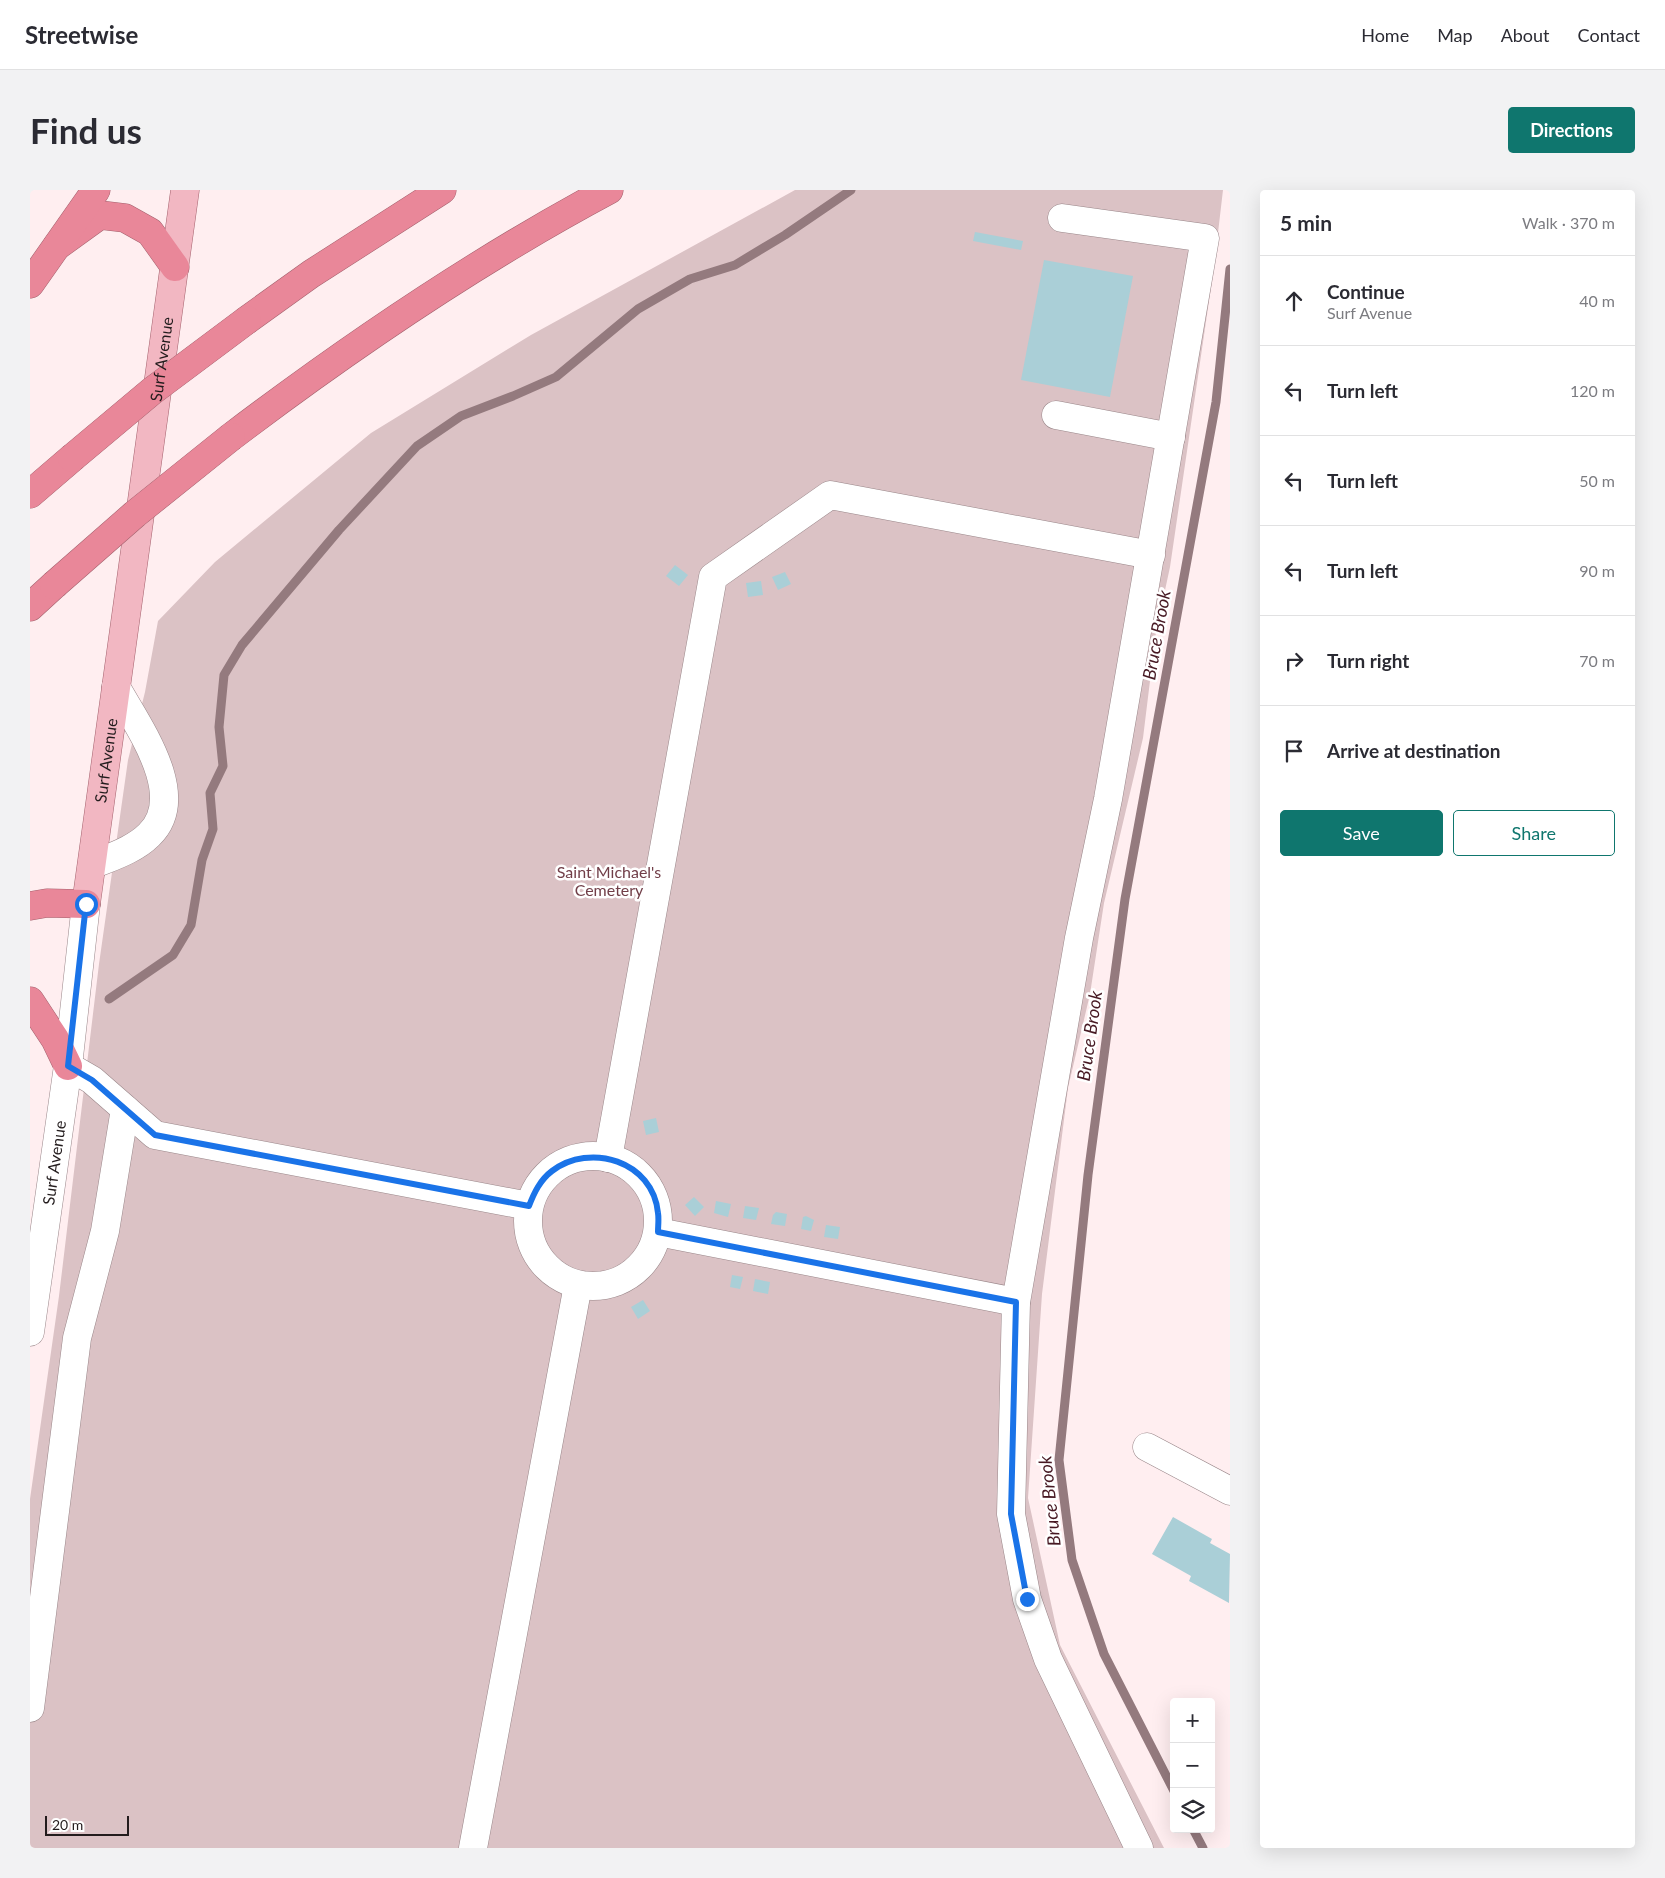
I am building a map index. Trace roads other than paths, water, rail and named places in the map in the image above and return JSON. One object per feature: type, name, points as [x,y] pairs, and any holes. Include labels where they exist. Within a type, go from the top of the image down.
[{"type":"highway","points":[[30,284],[96,190]]},
{"type":"highway","points":[[30,494],[152,391],[247,320],[326,264],[442,190]]},
{"type":"highway","points":[[30,608],[135,514],[231,437],[343,355],[428,297],[516,243],[609,190]]},
{"type":"highway","points":[[57,246],[100,215],[125,218],[150,232],[175,268]]},
{"type":"highway","points":[[30,906],[47,903],[86,904]]},
{"type":"highway","points":[[30,1001],[56,1040],[68,1066]]},
{"type":"main road","name":"Surf Avenue","points":[[86,904],[185,190]]},
{"type":"street","points":[[1062,218],[1205,238],[1108,800],[1079,938],[1016,1302],[1011,1514],[1027,1599],[1048,1659],[1139,1848]]},
{"type":"street","points":[[1056,415],[1171,437]]},
{"type":"street","points":[[608,1158],[713,577],[830,495],[1151,555]]},
{"type":"street","points":[[92,864],[128,850],[150,834],[163,812],[165,800],[159,769],[116,687]]},
{"type":"street","name":"Surf Avenue","points":[[30,1332],[68,1066],[86,904]]},
{"type":"street","points":[[68,1066],[92,1080],[155,1135],[529,1206]]},
{"type":"street","points":[[30,1708],[77,1338],[105,1231],[125,1109]]},
{"type":"street","points":[[588,1156],[608,1158],[626,1165],[642,1177],[653,1193],[658,1212],[658,1232],[651,1252],[638,1269],[620,1281],[600,1287],[578,1285],[559,1277],[543,1264],[532,1247],[528,1227],[529,1206],[537,1188],[556,1168],[568,1161],[588,1156]]},
{"type":"street","points":[[658,1232],[1016,1302]]},
{"type":"street","points":[[473,1848],[578,1285]]},
{"type":"street","points":[[1147,1447],[1230,1491]]},
{"type":"waterway","points":[[109,999],[173,955],[191,925],[202,860],[213,829],[210,793],[223,766],[219,727],[224,675],[242,645],[339,530],[417,446],[461,416],[556,377],[638,309],[690,279],[735,265],[785,235],[851,190]]},
{"type":"waterway","name":"Bruce Brook","points":[[1172,1788],[1104,1654],[1072,1560],[1059,1460],[1088,1175],[1125,899],[1216,402],[1230,269]]},
{"type":"waterway","name":"Bruce Brook","points":[[1195,1833],[1203,1848]]},
{"type":"park label","name":"Saint Michael's Cemetery","points":[[609,881]]}]
